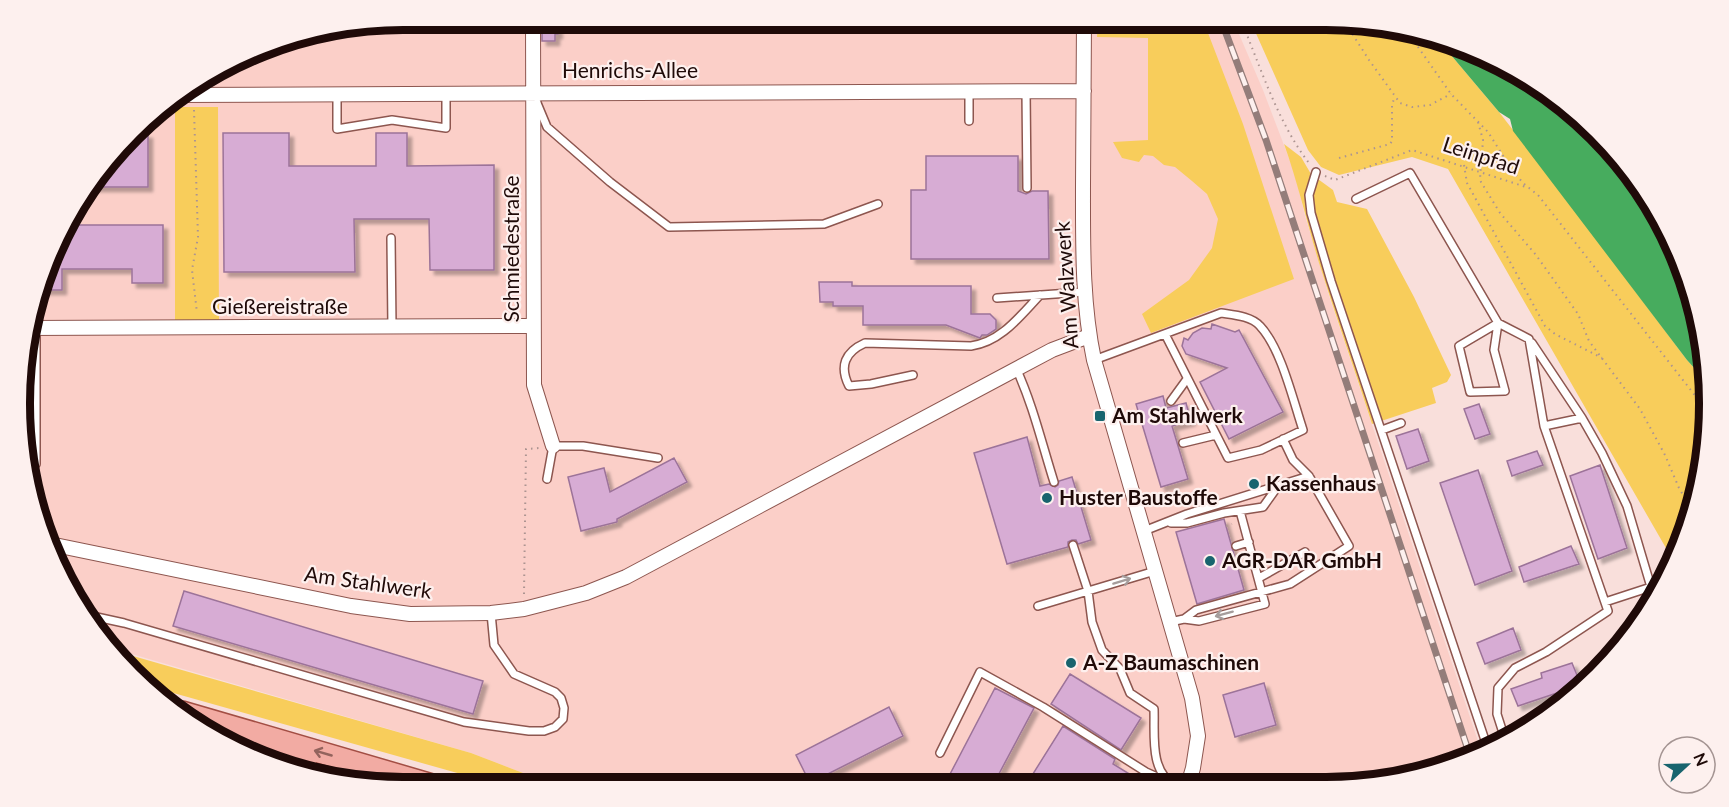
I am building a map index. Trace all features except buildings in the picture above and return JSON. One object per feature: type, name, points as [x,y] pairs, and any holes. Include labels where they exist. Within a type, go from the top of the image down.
[{"type":"main road","points":[[202,718],[405,777]]},
{"type":"street","name":"Schmiedestraße","points":[[533,30],[534,385],[553,446]]},
{"type":"street","name":"Am Walzwerk","points":[[1084,30],[1084,292],[1089,336],[1155,571],[1177,621],[1198,736],[1190,777]]},
{"type":"street","name":"Henrichs-Allee","points":[[193,95],[1083,91]]},
{"type":"street","name":"Gießereistraße","points":[[38,328],[533,326]]},
{"type":"street","name":"Am Stahlwerk","points":[[58,546],[351,606],[410,614],[491,613],[524,609],[586,593],[626,577],[1016,368],[1052,350],[1089,336]]},
{"type":"lane","points":[[969,91],[969,121]]},
{"type":"lane","points":[[1026,91],[1027,188]]},
{"type":"lane","points":[[337,94],[337,129],[392,120],[446,128],[446,93]]},
{"type":"lane","points":[[533,93],[548,128],[610,182],[669,227],[824,224],[878,204]]},
{"type":"lane","points":[[1316,172],[1310,195],[1311,213],[1331,281],[1485,741]]},
{"type":"lane","points":[[1356,199],[1410,172],[1498,323],[1529,339],[1582,418],[1602,453],[1627,506],[1651,587]]},
{"type":"lane","points":[[391,238],[392,327]]},
{"type":"lane","points":[[997,298],[1084,292]]},
{"type":"lane","points":[[913,375],[849,386],[844,377],[845,360],[852,349],[865,343],[971,346],[983,344],[1001,334],[1040,295]]},
{"type":"lane","points":[[1094,360],[1221,313],[1241,316],[1259,325],[1276,352],[1303,429],[1261,450],[1228,458],[1165,334]]},
{"type":"lane","points":[[1498,323],[1494,350],[1505,391],[1470,392],[1459,346],[1498,323]]},
{"type":"lane","points":[[1503,732],[1497,714],[1498,688],[1515,668],[1546,652],[1608,611],[1544,426],[1529,339]]},
{"type":"lane","points":[[35,345],[36,464]]},
{"type":"lane","points":[[1016,368],[1026,389],[1054,482]]},
{"type":"lane","points":[[1171,401],[1187,378]]},
{"type":"lane","points":[[1544,426],[1582,418]]},
{"type":"lane","points":[[1382,430],[1401,423]]},
{"type":"lane","points":[[1183,443],[1216,435]]},
{"type":"lane","points":[[1177,621],[1196,610],[1290,584],[1349,546],[1309,476],[1293,460],[1283,439]]},
{"type":"lane","points":[[547,479],[553,446],[583,446],[658,458]]},
{"type":"lane","points":[[1144,531],[1195,511],[1309,476]]},
{"type":"lane","points":[[1168,523],[1187,523],[1224,513],[1263,507],[1278,486]]},
{"type":"lane","points":[[1177,621],[1199,621],[1265,604],[1240,511]]},
{"type":"lane","points":[[1236,546],[1249,542]]},
{"type":"lane","points":[[1073,545],[1088,591],[1092,622],[1102,650],[1120,669],[1130,693],[1154,709],[1156,762],[1164,777]]},
{"type":"lane","points":[[1258,578],[1305,552]]},
{"type":"lane","points":[[1038,606],[1155,571]]},
{"type":"lane","points":[[1605,602],[1650,588]]},
{"type":"lane","points":[[97,617],[464,722],[529,731],[544,731],[555,727],[562,719],[564,708],[561,698],[555,692],[514,674],[494,645],[491,613]]},
{"type":"lane","points":[[940,753],[980,672],[1043,707],[1157,777]]},
{"type":"path","points":[[1245,30],[1276,104],[1295,141],[1316,172]]},
{"type":"path","points":[[1351,31],[1400,103],[1412,107],[1430,105],[1451,94]]},
{"type":"path","points":[[1415,41],[1451,94],[1488,132],[1514,172],[1529,188]]},
{"type":"path","points":[[193,95],[198,237],[192,270],[199,328]]},
{"type":"path","points":[[1339,158],[1390,144],[1392,141],[1392,104],[1395,97]]},
{"type":"path","points":[[1478,122],[1483,140],[1481,182],[1500,213],[1536,255],[1578,314],[1588,341],[1640,409],[1686,500]]},
{"type":"path","name":"Leinpfad","points":[[1316,172],[1335,180],[1412,150],[1529,188],[1538,195],[1699,400]]},
{"type":"path","points":[[1464,165],[1467,183],[1545,326],[1555,334],[1604,359]]},
{"type":"path","points":[[524,609],[526,450],[553,446]]},
{"type":"shaded area","points":[[404,30],[1237,30],[1295,174],[1330,299],[1479,744],[1446,757],[1398,770],[1326,777],[534,777],[471,753],[125,652],[107,631],[80,590],[58,546],[37,476],[30,404],[33,355],[50,283],[69,238],[107,176],[139,139],[176,107],[238,69],[283,50],[355,33]]},
{"type":"shaded area","points":[[1097,30],[1207,30],[1243,124],[1294,279],[1151,333],[1142,314],[1189,280],[1212,248],[1218,219],[1207,194],[1175,167],[1164,165],[1153,156],[1144,155],[1139,162],[1122,158],[1113,142],[1148,140],[1148,38],[1097,37]]},
{"type":"shaded area","points":[[1254,30],[1374,33],[1447,50],[1499,112],[1697,372],[1699,404],[1696,452],[1686,500],[1668,552],[1448,169],[1412,157],[1339,175],[1321,167],[1308,150]]},
{"type":"shaded area","points":[[1447,50],[1512,80],[1553,107],[1590,139],[1622,176],[1649,217],[1671,261],[1692,331],[1697,372],[1513,131],[1510,119],[1499,112]]},
{"type":"shaded area","points":[[218,107],[219,321],[175,320],[175,108]]},
{"type":"shaded area","points":[[1284,144],[1301,157],[1311,174],[1333,190],[1337,202],[1367,209],[1414,297],[1451,375],[1447,382],[1432,388],[1436,403],[1372,424],[1319,263]]},
{"type":"shaded area","points":[[127,654],[471,753],[534,777],[472,777],[165,691]]},
{"type":"railway","points":[[1225,30],[1266,140],[1468,749]]},
{"type":"place","name":"Am Stahlwerk","points":[[1100,416]]},
{"type":"place","name":"Kassenhaus","points":[[1254,484]]},
{"type":"place","name":"Huster Baustoffe","points":[[1047,498]]},
{"type":"place","name":"AGR-DAR GmbH","points":[[1210,561]]},
{"type":"place","name":"A-Z Baumaschinen","points":[[1071,663]]}]
